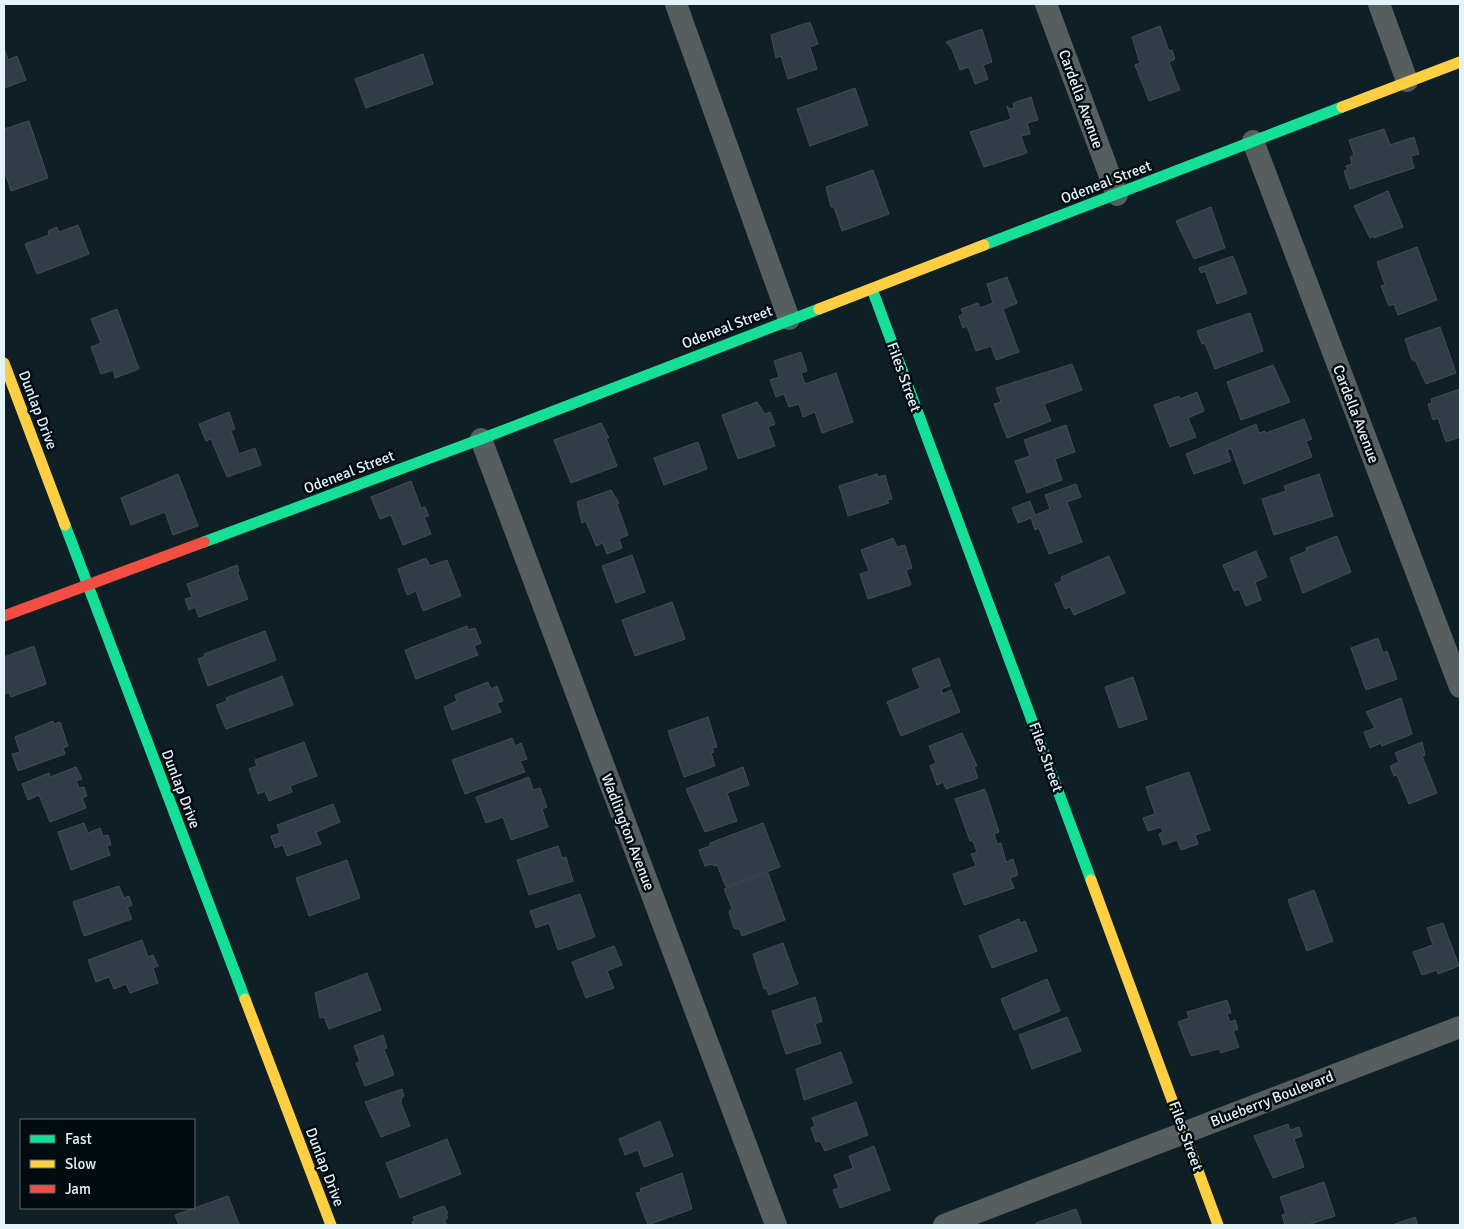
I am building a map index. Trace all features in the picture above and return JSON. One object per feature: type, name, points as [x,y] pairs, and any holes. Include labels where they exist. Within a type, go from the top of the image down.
[{"type":"street","points":[[676,4],[789,319]]},
{"type":"street","name":"Cardella Avenue","points":[[1046,4],[1117,194]]},
{"type":"street","points":[[1379,4],[1407,81]]},
{"type":"street","name":"Odeneal Street","points":[[4,616],[481,439],[1460,62]]},
{"type":"street","name":"Cardella Avenue","points":[[1253,141],[1460,687]]},
{"type":"street","name":"Files Street","points":[[872,289],[1218,1225]]},
{"type":"street","name":"Dunlap Drive","points":[[4,362],[331,1225]]},
{"type":"street","name":"Wadlington Avenue","points":[[481,439],[776,1225]]},
{"type":"street","name":"Blueberry Boulevard","points":[[944,1225],[1460,1027]]},
{"type":"building","points":[[810,22],[818,44],[810,47],[817,69],[788,79],[781,56],[776,58],[771,35]]},
{"type":"building","points":[[1160,26],[1169,51],[1172,50],[1175,59],[1169,62],[1180,90],[1149,101],[1135,65],[1140,63],[1132,37]]},
{"type":"building","points":[[982,29],[992,62],[983,65],[988,79],[975,84],[969,67],[960,70],[952,49],[946,42]]},
{"type":"building","points":[[4,48],[8,60],[17,56],[26,80],[4,88]]},
{"type":"building","points":[[423,54],[433,84],[366,108],[355,79]]},
{"type":"building","points":[[855,88],[868,125],[810,146],[797,109]]},
{"type":"building","points":[[1031,97],[1038,120],[1027,123],[1030,134],[1021,136],[1027,153],[984,167],[970,132],[1011,119],[1007,106],[1010,109],[1014,108],[1013,103]]},
{"type":"building","points":[[29,121],[48,178],[11,191],[4,170],[4,129]]},
{"type":"building","points":[[1384,129],[1390,145],[1414,137],[1419,154],[1411,156],[1414,168],[1350,189],[1344,171],[1348,170],[1346,166],[1352,164],[1350,157],[1354,155],[1349,140]]},
{"type":"building","points":[[873,170],[889,214],[842,231],[834,207],[831,207],[826,187]]},
{"type":"building","points":[[1388,191],[1403,227],[1370,238],[1354,206]]},
{"type":"building","points":[[1211,207],[1225,248],[1194,259],[1176,221]]},
{"type":"building","points":[[78,225],[89,254],[37,274],[25,244],[49,235],[48,231],[57,227],[59,232]]},
{"type":"building","points":[[1417,247],[1437,300],[1398,315],[1394,304],[1389,306],[1381,286],[1385,285],[1377,262]]},
{"type":"building","points":[[1233,256],[1247,293],[1217,304],[1205,271],[1201,273],[1199,268]]},
{"type":"building","points":[[1007,277],[1017,303],[1003,309],[1019,352],[996,360],[991,346],[976,351],[967,326],[963,328],[959,316],[963,314],[961,309],[978,303],[980,308],[993,303],[987,284]]},
{"type":"building","points":[[117,309],[139,369],[115,378],[113,370],[101,374],[91,347],[101,343],[91,319]]},
{"type":"building","points":[[1250,313],[1263,351],[1215,369],[1205,343],[1202,344],[1197,331]]},
{"type":"building","points":[[1440,327],[1456,373],[1426,384],[1415,360],[1412,360],[1405,339]]},
{"type":"building","points":[[801,352],[807,371],[801,373],[805,384],[836,373],[853,422],[822,433],[815,412],[803,417],[799,404],[789,407],[784,394],[776,397],[770,380],[779,377],[774,361]]},
{"type":"building","points":[[1072,364],[1082,390],[1044,404],[1051,421],[1007,438],[994,404],[1001,402],[996,388]]},
{"type":"building","points":[[1273,365],[1290,402],[1241,420],[1227,382]]},
{"type":"building","points":[[1460,389],[1460,437],[1446,442],[1438,418],[1433,420],[1428,404],[1432,403],[1431,399]]},
{"type":"building","points":[[1197,392],[1204,411],[1188,418],[1196,437],[1170,447],[1154,405],[1179,396],[1180,399]]},
{"type":"building","points":[[757,402],[765,414],[770,412],[775,424],[768,427],[775,446],[738,459],[722,415]]},
{"type":"building","points":[[229,412],[235,429],[231,431],[239,454],[255,448],[261,465],[227,477],[211,439],[206,441],[199,424]]},
{"type":"building","points":[[1304,419],[1312,439],[1306,441],[1312,457],[1244,484],[1231,448],[1227,450],[1231,461],[1194,474],[1186,454],[1256,424],[1259,433],[1265,431],[1266,433]]},
{"type":"building","points":[[601,423],[609,438],[606,438],[617,466],[571,483],[554,440]]},
{"type":"building","points":[[1066,425],[1075,452],[1055,459],[1062,480],[1027,493],[1015,461],[1030,456],[1024,440]]},
{"type":"building","points":[[698,442],[707,469],[664,485],[654,458]]},
{"type":"building","points":[[178,474],[198,526],[173,535],[165,512],[131,525],[121,498]]},
{"type":"building","points":[[877,474],[878,477],[885,475],[892,499],[887,500],[889,503],[848,516],[839,486]]},
{"type":"building","points":[[1319,474],[1333,516],[1274,535],[1262,499],[1286,491],[1284,486]]},
{"type":"building","points":[[411,481],[421,508],[425,507],[429,516],[424,517],[431,534],[403,545],[391,515],[380,519],[371,497]]},
{"type":"building","points":[[1076,484],[1081,497],[1067,502],[1082,542],[1049,554],[1039,528],[1035,530],[1031,518],[1018,523],[1012,508],[1030,501],[1035,515],[1050,509],[1045,495]]},
{"type":"building","points":[[611,490],[619,503],[617,504],[628,535],[619,539],[622,548],[607,554],[603,543],[596,546],[586,521],[582,523],[577,502]]},
{"type":"building","points":[[1337,536],[1351,572],[1303,593],[1290,558],[1307,551],[1306,548]]},
{"type":"building","points":[[893,538],[897,547],[905,545],[912,568],[906,570],[911,585],[868,599],[860,574],[869,571],[861,550]]},
{"type":"building","points":[[1256,551],[1267,577],[1255,582],[1261,600],[1246,606],[1239,589],[1234,591],[1223,565]]},
{"type":"building","points":[[632,555],[645,592],[616,603],[602,566]]},
{"type":"building","points":[[1109,556],[1125,593],[1074,615],[1070,607],[1065,609],[1055,584],[1062,581],[1061,577]]},
{"type":"building","points":[[426,558],[430,566],[447,560],[461,596],[423,611],[416,591],[407,595],[398,569]]},
{"type":"building","points":[[237,565],[239,571],[237,571],[248,599],[199,617],[195,607],[189,610],[185,599],[192,597],[187,584]]},
{"type":"building","points":[[672,602],[685,639],[635,656],[622,620]]},
{"type":"building","points":[[467,626],[468,630],[475,628],[481,643],[474,646],[478,655],[416,679],[405,650]]},
{"type":"building","points":[[265,631],[276,660],[208,686],[198,659],[205,656],[204,654]]},
{"type":"building","points":[[1378,638],[1383,653],[1387,651],[1397,679],[1366,690],[1351,648]]},
{"type":"building","points":[[34,646],[46,684],[11,697],[9,692],[4,694],[4,657]]},
{"type":"building","points":[[939,658],[950,686],[941,689],[943,694],[951,690],[960,712],[901,736],[887,702],[920,688],[912,669]]},
{"type":"building","points":[[282,676],[293,705],[226,729],[216,705],[227,701],[226,698]]},
{"type":"building","points":[[1133,677],[1147,719],[1119,728],[1105,687]]},
{"type":"building","points":[[488,682],[491,689],[497,686],[503,701],[497,703],[501,712],[452,730],[444,707],[457,701],[455,695]]},
{"type":"building","points":[[1401,698],[1412,734],[1382,746],[1381,743],[1370,748],[1364,732],[1375,728],[1366,712]]},
{"type":"building","points":[[708,717],[717,747],[712,748],[714,752],[711,753],[715,766],[684,777],[668,731]]},
{"type":"building","points":[[53,721],[54,724],[60,722],[68,746],[63,748],[65,754],[18,771],[12,754],[20,752],[15,737]]},
{"type":"building","points":[[962,733],[977,766],[974,767],[978,778],[946,789],[943,782],[937,785],[930,766],[936,763],[929,746]]},
{"type":"building","points":[[512,738],[515,746],[521,743],[527,759],[520,761],[525,772],[465,794],[452,760]]},
{"type":"building","points":[[304,742],[317,776],[290,786],[292,792],[269,801],[265,791],[258,794],[249,769],[257,766],[255,760]]},
{"type":"building","points":[[1422,742],[1425,755],[1422,756],[1437,793],[1409,804],[1397,775],[1394,776],[1390,766],[1399,762],[1395,753]]},
{"type":"building","points":[[76,767],[82,779],[76,781],[79,788],[84,787],[87,796],[82,798],[86,808],[50,822],[39,795],[28,800],[22,784],[49,773],[50,777]]},
{"type":"building","points":[[743,767],[749,785],[727,793],[737,821],[705,832],[686,789]]},
{"type":"building","points":[[1189,772],[1210,830],[1195,835],[1198,844],[1181,850],[1177,840],[1163,845],[1159,834],[1163,832],[1161,827],[1148,831],[1143,818],[1155,814],[1146,787]]},
{"type":"building","points":[[529,777],[533,790],[540,788],[547,807],[542,809],[548,827],[511,840],[503,817],[486,823],[476,797]]},
{"type":"building","points":[[985,789],[999,832],[994,834],[997,844],[1001,843],[1006,862],[1013,859],[1018,875],[1010,878],[1014,888],[964,905],[953,874],[976,866],[971,854],[977,852],[973,841],[970,841],[955,799]]},
{"type":"building","points":[[333,804],[340,822],[316,832],[321,844],[287,856],[283,845],[275,848],[271,836],[280,833],[277,825]]},
{"type":"building","points":[[84,823],[88,833],[100,828],[103,836],[108,835],[111,845],[107,846],[110,855],[71,870],[58,832]]},
{"type":"building","points":[[763,823],[780,867],[726,887],[717,865],[705,866],[699,850],[710,846],[710,843]]},
{"type":"building","points":[[558,846],[562,858],[566,857],[573,881],[529,895],[517,860]]},
{"type":"building","points":[[347,860],[360,898],[309,916],[296,878]]},
{"type":"building","points":[[768,873],[785,920],[742,936],[740,930],[734,928],[729,912],[732,908],[724,889]]},
{"type":"building","points":[[119,886],[124,898],[129,896],[132,905],[127,907],[132,919],[84,936],[73,902]]},
{"type":"building","points":[[1314,890],[1333,941],[1307,951],[1288,900]]},
{"type":"building","points":[[580,894],[595,937],[558,950],[549,923],[536,928],[530,911]]},
{"type":"building","points":[[1019,919],[1021,923],[1025,921],[1037,951],[992,968],[979,936]]},
{"type":"building","points":[[1443,923],[1459,966],[1438,974],[1437,970],[1422,975],[1413,952],[1433,945],[1427,928]]},
{"type":"building","points":[[142,940],[148,957],[153,955],[158,966],[153,968],[158,983],[130,993],[126,984],[114,989],[109,977],[96,982],[88,960]]},
{"type":"building","points":[[783,943],[798,984],[769,995],[766,988],[764,989],[753,954]]},
{"type":"building","points":[[614,946],[622,965],[607,971],[614,988],[586,998],[572,962]]},
{"type":"building","points":[[367,973],[381,1010],[329,1029],[324,1017],[320,1018],[315,993]]},
{"type":"building","points":[[1047,979],[1060,1011],[1014,1030],[1001,999]]},
{"type":"building","points":[[815,997],[822,1021],[815,1024],[821,1043],[786,1054],[772,1011]]},
{"type":"building","points":[[1227,1000],[1231,1013],[1227,1014],[1230,1022],[1235,1020],[1238,1029],[1233,1031],[1239,1047],[1221,1053],[1219,1049],[1191,1056],[1178,1022],[1189,1018],[1187,1012]]},
{"type":"building","points":[[1067,1017],[1081,1051],[1032,1069],[1019,1035]]},
{"type":"building","points":[[383,1035],[387,1048],[384,1049],[394,1075],[365,1086],[356,1063],[360,1062],[354,1046]]},
{"type":"building","points":[[841,1052],[852,1083],[804,1100],[796,1069]]},
{"type":"building","points":[[402,1089],[404,1096],[401,1103],[410,1126],[381,1137],[365,1102]]},
{"type":"building","points":[[856,1102],[868,1135],[825,1151],[820,1141],[816,1142],[811,1128],[815,1126],[812,1118]]},
{"type":"building","points":[[660,1121],[673,1156],[644,1167],[638,1150],[625,1155],[619,1139]]},
{"type":"building","points":[[1288,1124],[1290,1130],[1299,1127],[1302,1136],[1294,1139],[1304,1167],[1273,1178],[1254,1136]]},
{"type":"building","points":[[447,1139],[461,1174],[400,1198],[386,1163]]},
{"type":"building","points":[[874,1146],[890,1190],[840,1208],[833,1190],[839,1188],[834,1175],[853,1168],[849,1156]]},
{"type":"building","points":[[682,1173],[692,1209],[648,1225],[636,1193],[641,1192],[640,1189]]},
{"type":"building","points":[[1324,1182],[1335,1216],[1307,1225],[1285,1225],[1282,1215],[1286,1214],[1280,1197]]},
{"type":"building","points":[[228,1196],[239,1224],[242,1225],[179,1225],[175,1215]]},
{"type":"building","points":[[444,1206],[448,1213],[446,1214],[448,1218],[444,1220],[447,1225],[413,1225],[412,1222],[415,1221],[413,1217]]},
{"type":"building","points":[[1076,1209],[1082,1225],[1036,1225],[1036,1223]]},
{"type":"building","points":[[1415,1217],[1418,1225],[1392,1225]]},
{"type":"traffic: fast","points":[[984,245],[1342,107]]},
{"type":"traffic: fast","points":[[872,289],[1091,880]]},
{"type":"traffic: fast","points":[[204,542],[481,439],[819,309]]},
{"type":"traffic: fast","points":[[65,525],[245,999]]},
{"type":"traffic: slow","points":[[1342,107],[1460,62]]},
{"type":"traffic: slow","points":[[819,309],[984,245]]},
{"type":"traffic: slow","points":[[4,363],[65,525]]},
{"type":"traffic: slow","points":[[1091,880],[1218,1225]]},
{"type":"traffic: slow","points":[[245,999],[331,1225]]},
{"type":"traffic: jam","points":[[4,616],[204,542]]}]
